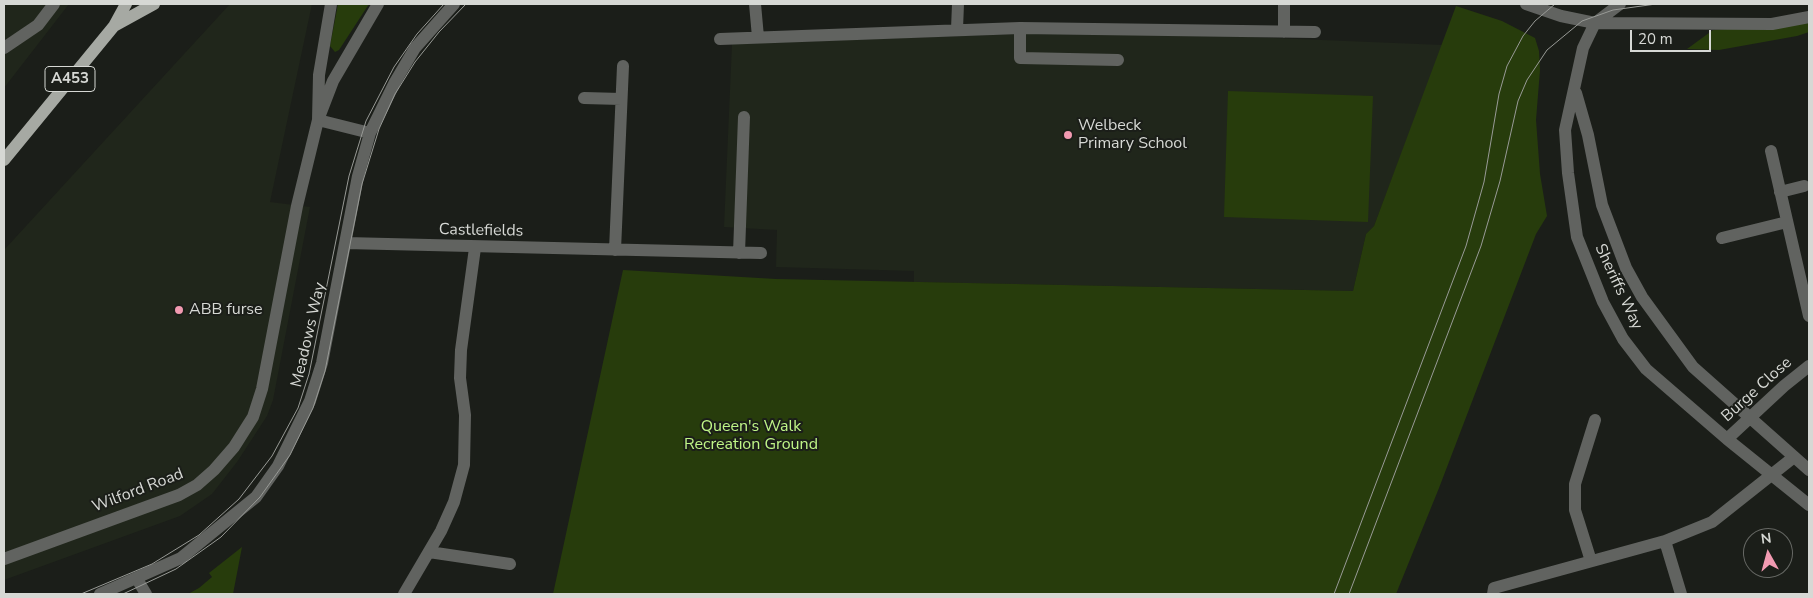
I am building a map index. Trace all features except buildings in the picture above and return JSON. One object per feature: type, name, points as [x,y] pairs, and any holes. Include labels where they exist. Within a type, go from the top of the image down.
[{"type":"main road","name":"A453","points":[[4,160],[114,26],[126,4]]},
{"type":"main road","name":"A453","points":[[114,26],[154,4]]},
{"type":"street","points":[[4,48],[38,25],[54,4]]},
{"type":"street","name":"Wilford Road","points":[[318,120],[319,75],[331,4]]},
{"type":"street","name":"Wilford Road","points":[[4,559],[179,496],[198,485],[234,447],[253,417],[262,390],[297,206],[318,120],[332,81],[378,4]]},
{"type":"street","name":"Meadows Way","points":[[100,594],[181,558],[256,496],[278,466],[310,400],[322,363],[358,176],[370,133],[395,82],[416,48],[454,4]]},
{"type":"street","points":[[755,4],[758,38]]},
{"type":"street","points":[[957,29],[958,4]]},
{"type":"street","points":[[1284,4],[1284,32]]},
{"type":"street","points":[[1526,4],[1560,16],[1595,23],[1772,24],[1809,17]]},
{"type":"street","points":[[1595,23],[1620,4]]},
{"type":"street","name":"Sheriffs Way","points":[[1595,23],[1583,48],[1575,92],[1565,130],[1572,210],[1577,237],[1603,302],[1623,339],[1646,368],[1727,439],[1809,506]]},
{"type":"street","points":[[720,39],[1020,28],[1315,32]]},
{"type":"street","points":[[1020,28],[1020,58],[1118,60]]},
{"type":"street","points":[[615,250],[623,66]]},
{"type":"street","name":"Sheriffs Way","points":[[1575,92],[1588,135],[1602,205],[1626,268],[1642,297],[1693,367],[1809,470]]},
{"type":"street","points":[[584,98],[621,99]]},
{"type":"street","points":[[739,253],[744,117]]},
{"type":"street","points":[[318,120],[370,133]]},
{"type":"street","points":[[1771,152],[1809,316]]},
{"type":"street","points":[[1780,192],[1804,186]]},
{"type":"street","points":[[1722,238],[1787,222]]},
{"type":"street","name":"Castlefields","points":[[346,243],[475,248],[760,253]]},
{"type":"street","points":[[404,594],[429,552],[454,502],[464,465],[465,415],[460,378],[461,350],[475,248]]},
{"type":"street","name":"Burge Close","points":[[1727,439],[1809,366]]},
{"type":"street","points":[[1591,561],[1575,510],[1575,484],[1596,420]]},
{"type":"street","points":[[1493,594],[1494,588],[1665,541],[1712,522],[1794,457]]},
{"type":"street","points":[[1665,541],[1681,594]]},
{"type":"street","points":[[429,552],[510,564]]},
{"type":"street","points":[[137,578],[146,594]]},
{"type":"shaded area","points":[[4,4],[69,4],[4,88]]},
{"type":"shaded area","name":"ABB furse","points":[[230,4],[312,4],[270,202],[310,207],[273,400],[267,416],[237,462],[212,494],[180,516],[4,580],[4,250]]},
{"type":"shaded area","name":"Welbeck Primary School","points":[[1020,34],[1201,35],[1443,45],[1374,226],[1366,234],[1353,291],[914,282],[914,271],[776,267],[777,230],[724,227],[732,44]]},
{"type":"green space","points":[[338,4],[369,4],[339,50],[335,52],[330,46]]},
{"type":"green space","name":"Queen's Walk Recreation Ground","points":[[1456,6],[1502,21],[1535,38],[1539,51],[1540,70],[1536,120],[1540,174],[1547,216],[1536,234],[1439,488],[1396,594],[553,594],[623,270],[776,279],[1353,291],[1366,234],[1374,226]]},
{"type":"green space","points":[[1809,23],[1809,32],[1797,36],[1719,50],[1687,49],[1713,30]]},
{"type":"green space","points":[[1228,91],[1373,96],[1368,222],[1224,217]]},
{"type":"green space","points":[[242,547],[233,594],[188,594],[212,577],[209,573]]},
{"type":"tram line","points":[[81,594],[152,564],[199,535],[239,499],[272,456],[298,408],[309,374],[349,176],[366,121],[394,67],[417,34],[444,4]]},
{"type":"tram line","points":[[123,594],[176,569],[221,537],[260,497],[290,455],[313,408],[325,371],[362,184],[379,129],[395,94],[415,62],[439,32],[466,4]]},
{"type":"tram line","points":[[1334,594],[1466,246],[1484,182],[1499,94],[1507,66],[1523,36],[1535,21],[1555,4]]},
{"type":"tram line","points":[[1349,594],[1481,246],[1500,181],[1518,101],[1527,80],[1547,50],[1582,21],[1613,10],[1656,4]]},
{"type":"place","name":"Welbeck Primary School","points":[[1068,135]]},
{"type":"place","name":"ABB furse","points":[[179,310]]}]
